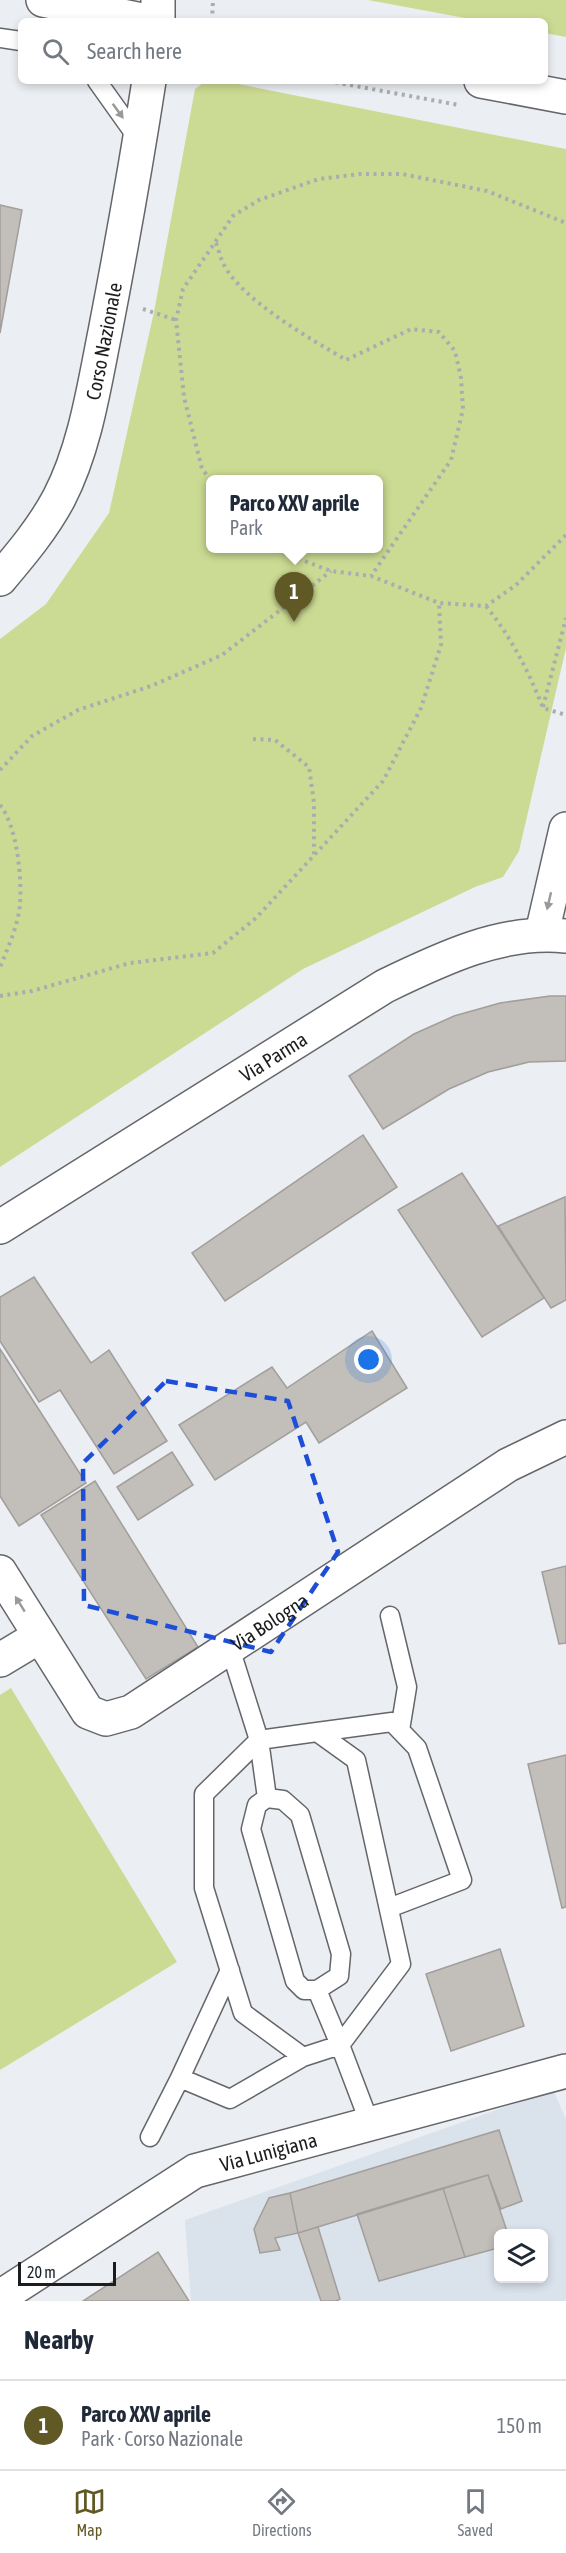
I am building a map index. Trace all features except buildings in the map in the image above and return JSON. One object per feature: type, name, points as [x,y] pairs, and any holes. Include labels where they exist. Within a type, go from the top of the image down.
[{"type":"street","points":[[43,0],[132,18]]},
{"type":"street","points":[[158,0],[158,18]]},
{"type":"street","name":"Corso Nazionale","points":[[0,579],[44,522],[59,497],[77,454],[96,379],[149,84]]},
{"type":"street","points":[[472,94],[566,97]]},
{"type":"street","points":[[554,934],[566,829]]},
{"type":"street","name":"Via Parma","points":[[0,1227],[385,986],[446,957],[492,943],[554,934]]},
{"type":"street","name":"Via Bologna","points":[[0,1572],[88,1712],[106,1719],[131,1712],[508,1466],[566,1437]]},
{"type":"street","points":[[0,1660],[40,1636]]},
{"type":"street","name":"Via Lunigiana","points":[[0,2297],[195,2171],[566,2071]]},
{"type":"lane","points":[[0,38],[18,41]]},
{"type":"lane","points":[[99,84],[140,141]]},
{"type":"lane","points":[[390,1616],[407,1687],[400,1730]]},
{"type":"lane","points":[[230,1648],[259,1740],[267,1798]]},
{"type":"lane","points":[[303,2057],[243,2013],[204,1888],[204,1794],[259,1740],[392,1722],[417,1748],[462,1880],[389,1908]]},
{"type":"lane","points":[[180,2078],[230,2099],[303,2057],[340,2045],[401,1964],[356,1760],[317,1732]]},
{"type":"lane","points":[[267,1798],[283,1800],[300,1815],[341,1954],[339,1976],[317,1990],[304,1990],[295,1981],[251,1828],[257,1805],[267,1798]]},
{"type":"lane","points":[[150,2137],[230,1970]]},
{"type":"lane","points":[[317,1990],[370,2124]]},
{"type":"path","points":[[212,18],[213,0]]},
{"type":"path","points":[[361,84],[472,94]]},
{"type":"path","points":[[207,475],[202,469],[184,397],[176,320],[183,289],[232,216],[260,200],[319,179],[360,174],[402,174],[444,180],[487,191],[566,223]]},
{"type":"path","points":[[216,242],[224,266],[250,295],[280,320],[346,360],[411,328],[439,332],[455,351],[463,409],[451,460],[371,576]]},
{"type":"path","points":[[281,553],[331,571],[371,576],[439,603],[486,606],[516,585],[566,535]]},
{"type":"path","points":[[0,770],[32,736],[78,710],[151,686],[222,655],[331,571]]},
{"type":"path","points":[[0,996],[32,991],[130,963],[213,953],[256,918],[383,781],[421,708],[441,645],[439,603]]},
{"type":"path","points":[[486,606],[507,632],[531,677],[543,708]]},
{"type":"path","points":[[543,708],[566,618]]},
{"type":"path","points":[[543,708],[566,715]]},
{"type":"path","points":[[253,739],[275,740],[309,767],[314,804],[314,857]]},
{"type":"path","points":[[0,805],[6,812],[17,853],[20,906],[9,946],[0,967]]},
{"type":"highlighted area","points":[[166,1381],[288,1401],[338,1552],[271,1652],[84,1605],[83,1463]]},
{"type":"shaded area","points":[[553,2090],[566,2119],[566,2301],[191,2301],[185,2220]]},
{"type":"green space","points":[[368,0],[566,0],[566,37],[548,34],[548,18],[465,18]]},
{"type":"green space","points":[[202,84],[238,84],[566,149],[566,648],[519,851],[503,877],[475,887],[303,969],[0,1167],[0,639],[46,604],[109,513],[154,312],[195,89]]},
{"type":"green space","points":[[11,1688],[177,1962],[0,2070],[0,1695]]},
{"type":"place","name":"Parco XXV aprile","points":[[294,622]]}]
